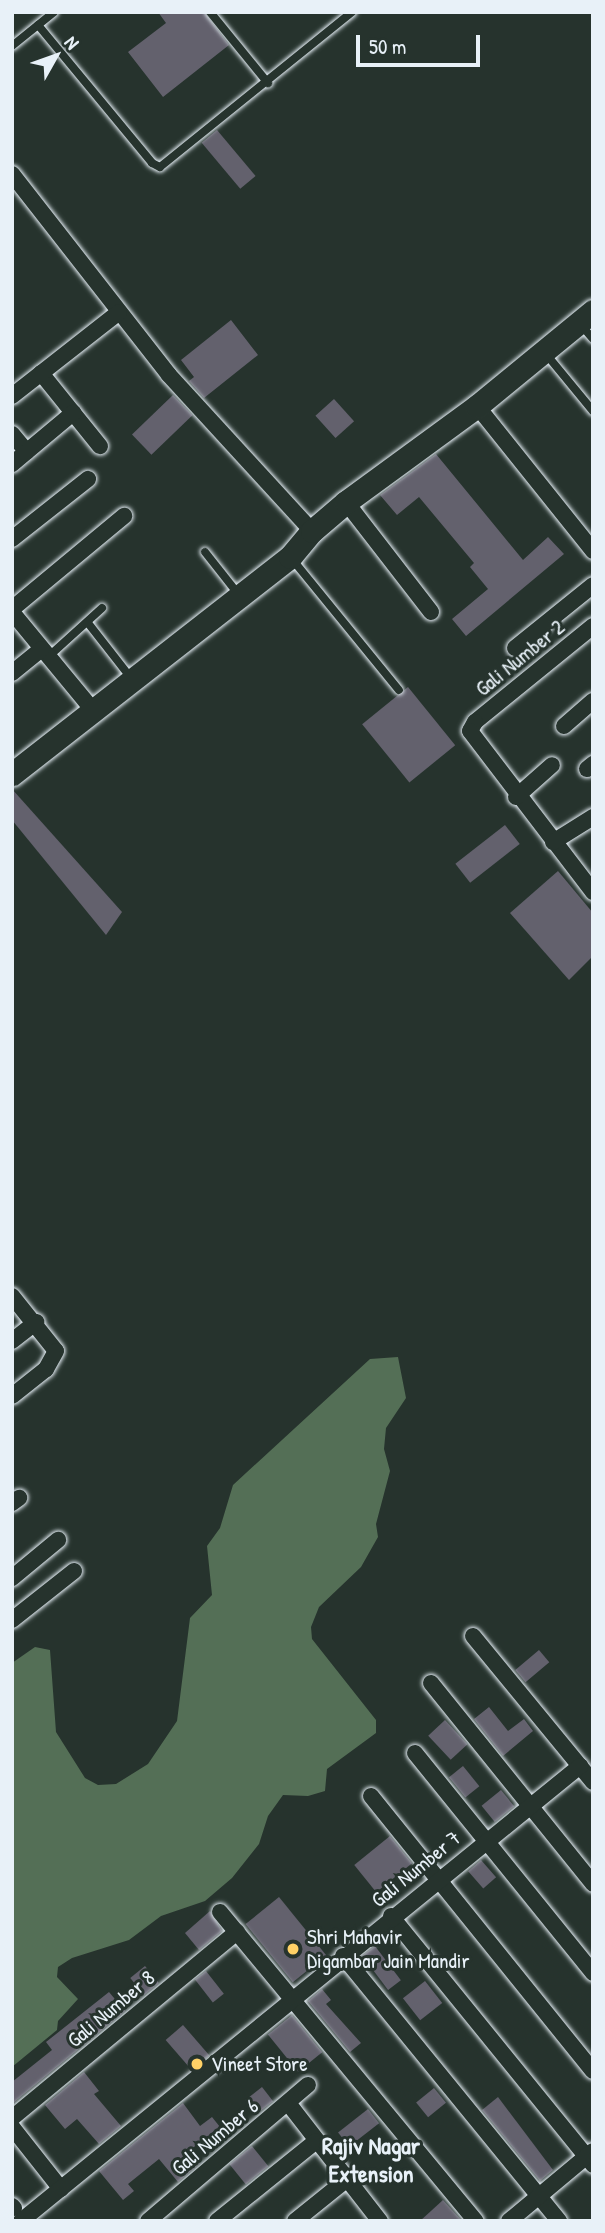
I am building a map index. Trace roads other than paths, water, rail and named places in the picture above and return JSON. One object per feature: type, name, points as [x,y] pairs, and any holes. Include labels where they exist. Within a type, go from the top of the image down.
[{"type":"street","points":[[12,174],[169,375],[312,531]]},
{"type":"street","points":[[12,396],[119,312]]},
{"type":"street","points":[[12,774],[91,708],[290,557],[312,531],[346,502],[477,406],[544,352],[588,324]]},
{"type":"street","points":[[41,373],[100,446]]},
{"type":"street","points":[[477,406],[593,551]]},
{"type":"street","points":[[12,464],[73,413]]},
{"type":"street","points":[[12,434],[27,452]]},
{"type":"street","points":[[12,539],[88,479]]},
{"type":"street","points":[[346,502],[431,612]]},
{"type":"street","points":[[91,708],[12,611],[124,516]]},
{"type":"street","points":[[515,648],[593,585]]},
{"type":"street","name":"Gali Number 2","points":[[516,797],[472,738],[470,731],[475,722],[593,626]]},
{"type":"street","points":[[12,673],[45,653]]},
{"type":"street","points":[[564,726],[593,701]]},
{"type":"street","points":[[552,765],[516,797],[591,885]]},
{"type":"street","points":[[553,842],[593,817]]},
{"type":"street","points":[[12,1296],[53,1342],[54,1359],[12,1396]]},
{"type":"street","points":[[12,1340],[36,1322]]},
{"type":"street","points":[[12,1578],[58,1540]]},
{"type":"street","points":[[12,1620],[74,1571]]},
{"type":"street","points":[[473,1636],[593,1782]]},
{"type":"street","points":[[431,1683],[593,1884]]},
{"type":"street","points":[[415,1753],[593,1973]]},
{"type":"street","name":"Gali Number 7","points":[[16,2211],[61,2189],[343,1955],[580,1766]]},
{"type":"street","points":[[370,1796],[593,2071]]},
{"type":"street","points":[[220,1912],[476,2221]]},
{"type":"street","points":[[391,1916],[591,2158],[509,2221]]},
{"type":"street","name":"Gali Number 8","points":[[12,2118],[237,1932]]},
{"type":"street","points":[[343,1955],[559,2221]]},
{"type":"street","name":"Gali Number 6","points":[[148,2221],[308,2085]]},
{"type":"street","points":[[288,2103],[380,2221]]},
{"type":"street","points":[[12,2127],[61,2189]]},
{"type":"street","points":[[217,2221],[316,2141]]},
{"type":"street","points":[[295,2221],[347,2179]]},
{"type":"lane","points":[[12,46],[54,12]]},
{"type":"lane","points":[[210,12],[268,83]]},
{"type":"lane","points":[[38,25],[156,167],[163,166],[268,83],[352,12]]},
{"type":"lane","points":[[544,352],[593,411]]},
{"type":"lane","points":[[205,552],[239,595]]},
{"type":"lane","points":[[290,557],[399,690]]},
{"type":"lane","points":[[45,653],[88,623],[102,608]]},
{"type":"lane","points":[[88,623],[131,678]]},
{"type":"place","name":"Shri Mahavir Digambar Jain Mandir","points":[[293,1949]]},
{"type":"place","name":"Vineet Store","points":[[197,2064]]},
{"type":"district","name":"Rajiv Nagar Extension","points":[[371,2160]]}]
